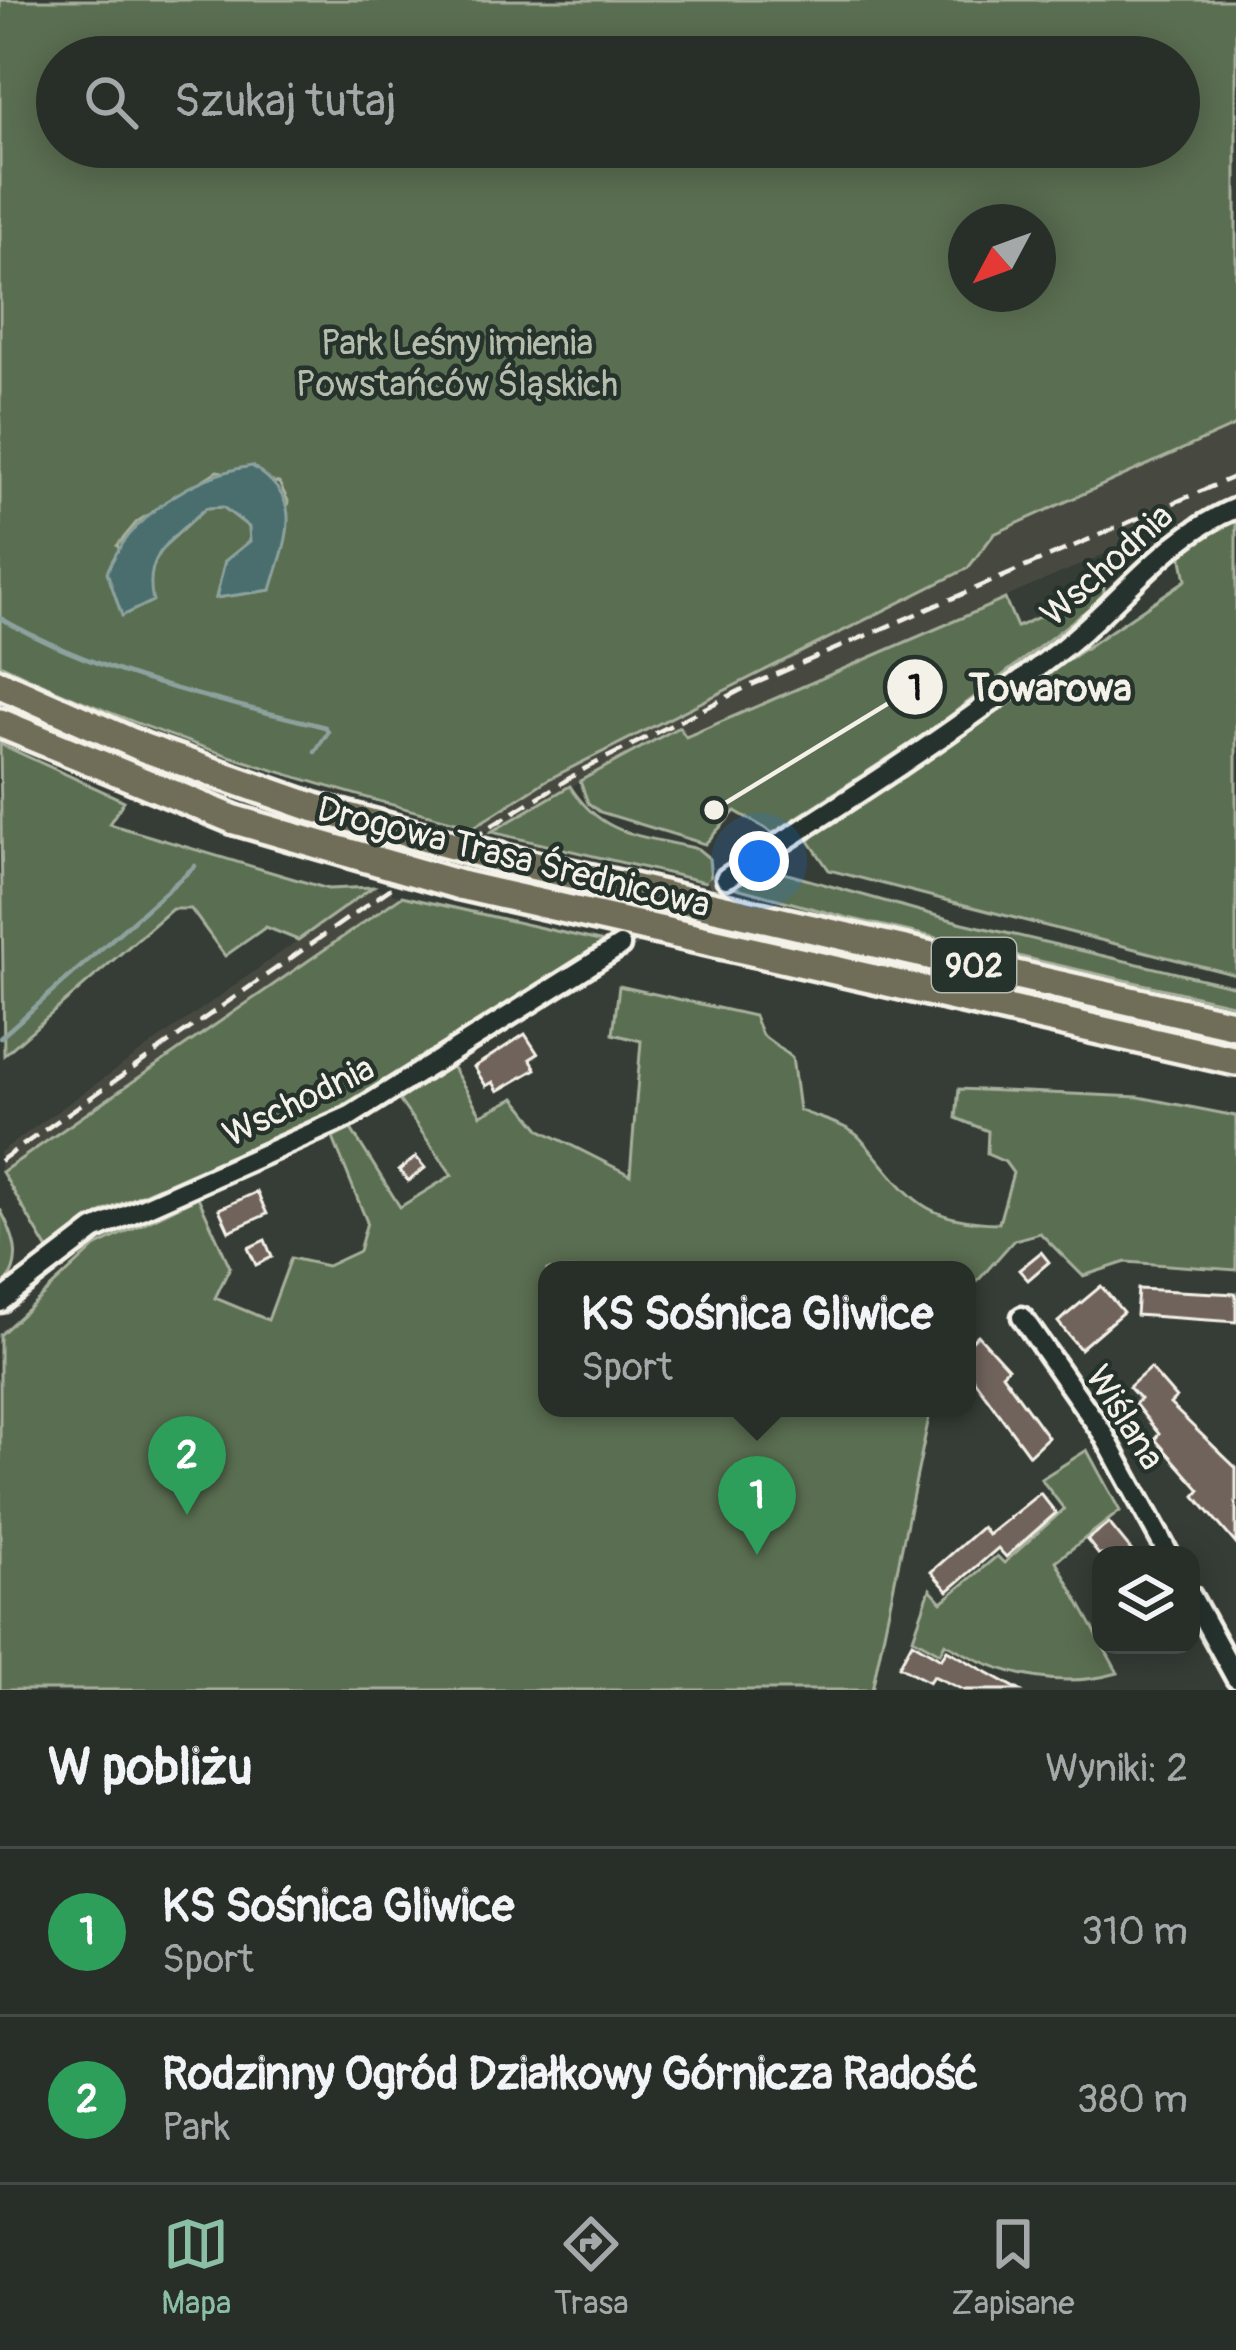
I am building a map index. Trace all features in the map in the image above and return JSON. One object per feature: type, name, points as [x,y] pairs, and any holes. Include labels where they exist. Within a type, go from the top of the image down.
[{"type":"main road","name":"Drogowa Trasa Średnicowa","points":[[0,684],[261,791],[500,858],[1236,1024]]},
{"type":"main road","name":"Drogowa Trasa Średnicowa","points":[[0,723],[235,820],[460,885],[1236,1060]]},
{"type":"street","name":"Wschodnia","points":[[727,878],[947,734],[1085,629],[1184,536],[1236,508]]},
{"type":"street","name":"Wschodnia","points":[[0,1302],[94,1230],[350,1115],[620,946]]},
{"type":"street","name":"Wiślana","points":[[1022,1317],[1102,1432],[1164,1546]]},
{"type":"street","points":[[1200,1612],[1236,1678]]},
{"type":"shaded area","points":[[1236,425],[1236,497],[685,737],[678,727],[491,832],[474,827],[547,780],[968,568],[994,534]]},
{"type":"shaded area","points":[[373,887],[402,896],[0,1174],[0,1152]]},
{"type":"green space","name":"Park Leśny imienia Powstańców Śląskich","points":[[0,0],[1236,0],[1236,425],[994,534],[968,568],[547,780],[474,827],[233,757],[115,715],[0,664]],"holes":[[[217,471],[279,483],[288,501],[271,590],[216,598],[225,561],[250,541],[249,527],[223,507],[206,508],[159,551],[147,575],[117,546],[137,522]]]},
{"type":"green space","points":[[1236,515],[1236,975],[829,870],[809,841],[822,827],[1186,580],[1180,549]]},
{"type":"green space","points":[[1104,587],[1104,597],[933,729],[773,833],[735,811],[705,844],[600,812],[588,803],[580,781],[679,727],[686,737],[1005,599],[1017,627]]},
{"type":"green space","points":[[0,744],[124,801],[109,824],[328,889],[373,887],[298,940],[266,927],[225,956],[191,909],[172,909],[4,1055]]},
{"type":"green space","points":[[570,786],[610,825],[698,849],[709,858],[711,878],[705,882],[491,832]]},
{"type":"green space","points":[[756,871],[777,871],[959,922],[1236,987],[1236,1005],[848,918],[729,886]]},
{"type":"green space","points":[[402,896],[608,943],[332,1112],[104,1211],[48,1250],[2,1172]]},
{"type":"green space","points":[[619,986],[754,1016],[762,1035],[792,1057],[799,1110],[854,1133],[917,1201],[971,1221],[999,1223],[1013,1173],[1005,1162],[987,1154],[988,1131],[956,1118],[959,1089],[1139,1097],[1236,1116],[1236,1270],[1126,1262],[1083,1276],[1040,1233],[1014,1240],[976,1283],[976,1261],[538,1261],[538,1417],[929,1417],[872,1690],[0,1690],[0,1335],[95,1247],[198,1197],[230,1267],[215,1298],[268,1320],[291,1258],[327,1266],[359,1251],[367,1222],[333,1138],[351,1129],[400,1207],[452,1175],[399,1100],[452,1066],[481,1115],[515,1098],[541,1130],[630,1175],[641,1041],[613,1034]]},
{"type":"green space","points":[[0,1209],[15,1261],[0,1291]]},
{"type":"green space","points":[[1087,1450],[1120,1511],[1056,1561],[1092,1626],[1092,1654],[1107,1654],[1118,1673],[1073,1680],[1030,1676],[987,1664],[945,1643],[940,1653],[913,1638],[930,1589],[942,1602],[997,1556],[1004,1563],[1064,1509],[1041,1479]]},
{"type":"water","points":[[252,466],[269,479],[286,506],[287,536],[271,590],[216,598],[225,561],[250,541],[249,527],[223,507],[206,508],[156,559],[153,601],[122,616],[107,572],[131,533],[186,489]]},
{"type":"building","points":[[525,1034],[538,1054],[530,1059],[536,1069],[498,1091],[493,1082],[486,1086],[474,1067]]},
{"type":"building","points":[[416,1157],[425,1168],[408,1181],[399,1170]]},
{"type":"building","points":[[257,1192],[267,1214],[229,1231],[219,1209]]},
{"type":"building","points":[[265,1240],[272,1257],[256,1265],[248,1248]]},
{"type":"building","points":[[1041,1252],[1049,1262],[1028,1280],[1019,1270]]},
{"type":"building","points":[[1101,1286],[1123,1312],[1080,1349],[1058,1322]]},
{"type":"building","points":[[1138,1289],[1236,1294],[1236,1322],[1136,1315]]},
{"type":"building","points":[[976,1337],[1008,1368],[1002,1374],[1048,1437],[1029,1455],[976,1382]]},
{"type":"building","points":[[1150,1368],[1176,1398],[1170,1404],[1236,1468],[1236,1544],[1195,1496],[1200,1490],[1155,1439],[1159,1434],[1135,1404],[1140,1399],[1129,1387]]},
{"type":"building","points":[[1040,1493],[1056,1513],[1006,1557],[998,1548],[948,1591],[931,1572],[982,1527],[988,1535]]},
{"type":"building","points":[[1109,1523],[1128,1546],[1092,1546],[1087,1540]]},
{"type":"building","points":[[912,1642],[941,1659],[947,1650],[1019,1690],[964,1690],[933,1676],[929,1682],[899,1666]]},
{"type":"waterway","points":[[0,618],[118,671],[325,727],[328,732],[315,752]]},
{"type":"waterway","points":[[0,1038],[195,866]]},
{"type":"tunnel","points":[[620,946],[726,878]]},
{"type":"railway","points":[[0,1161],[397,884],[586,768],[747,687],[1236,476]]},
{"type":"place","name":"Towarowa","points":[[714,810]]},
{"type":"place","name":"Rodzinny Ogród Działkowy Górnicza Radość","points":[[187,1515]]},
{"type":"place","name":"KS Sośnica Gliwice","points":[[757,1555]]}]
